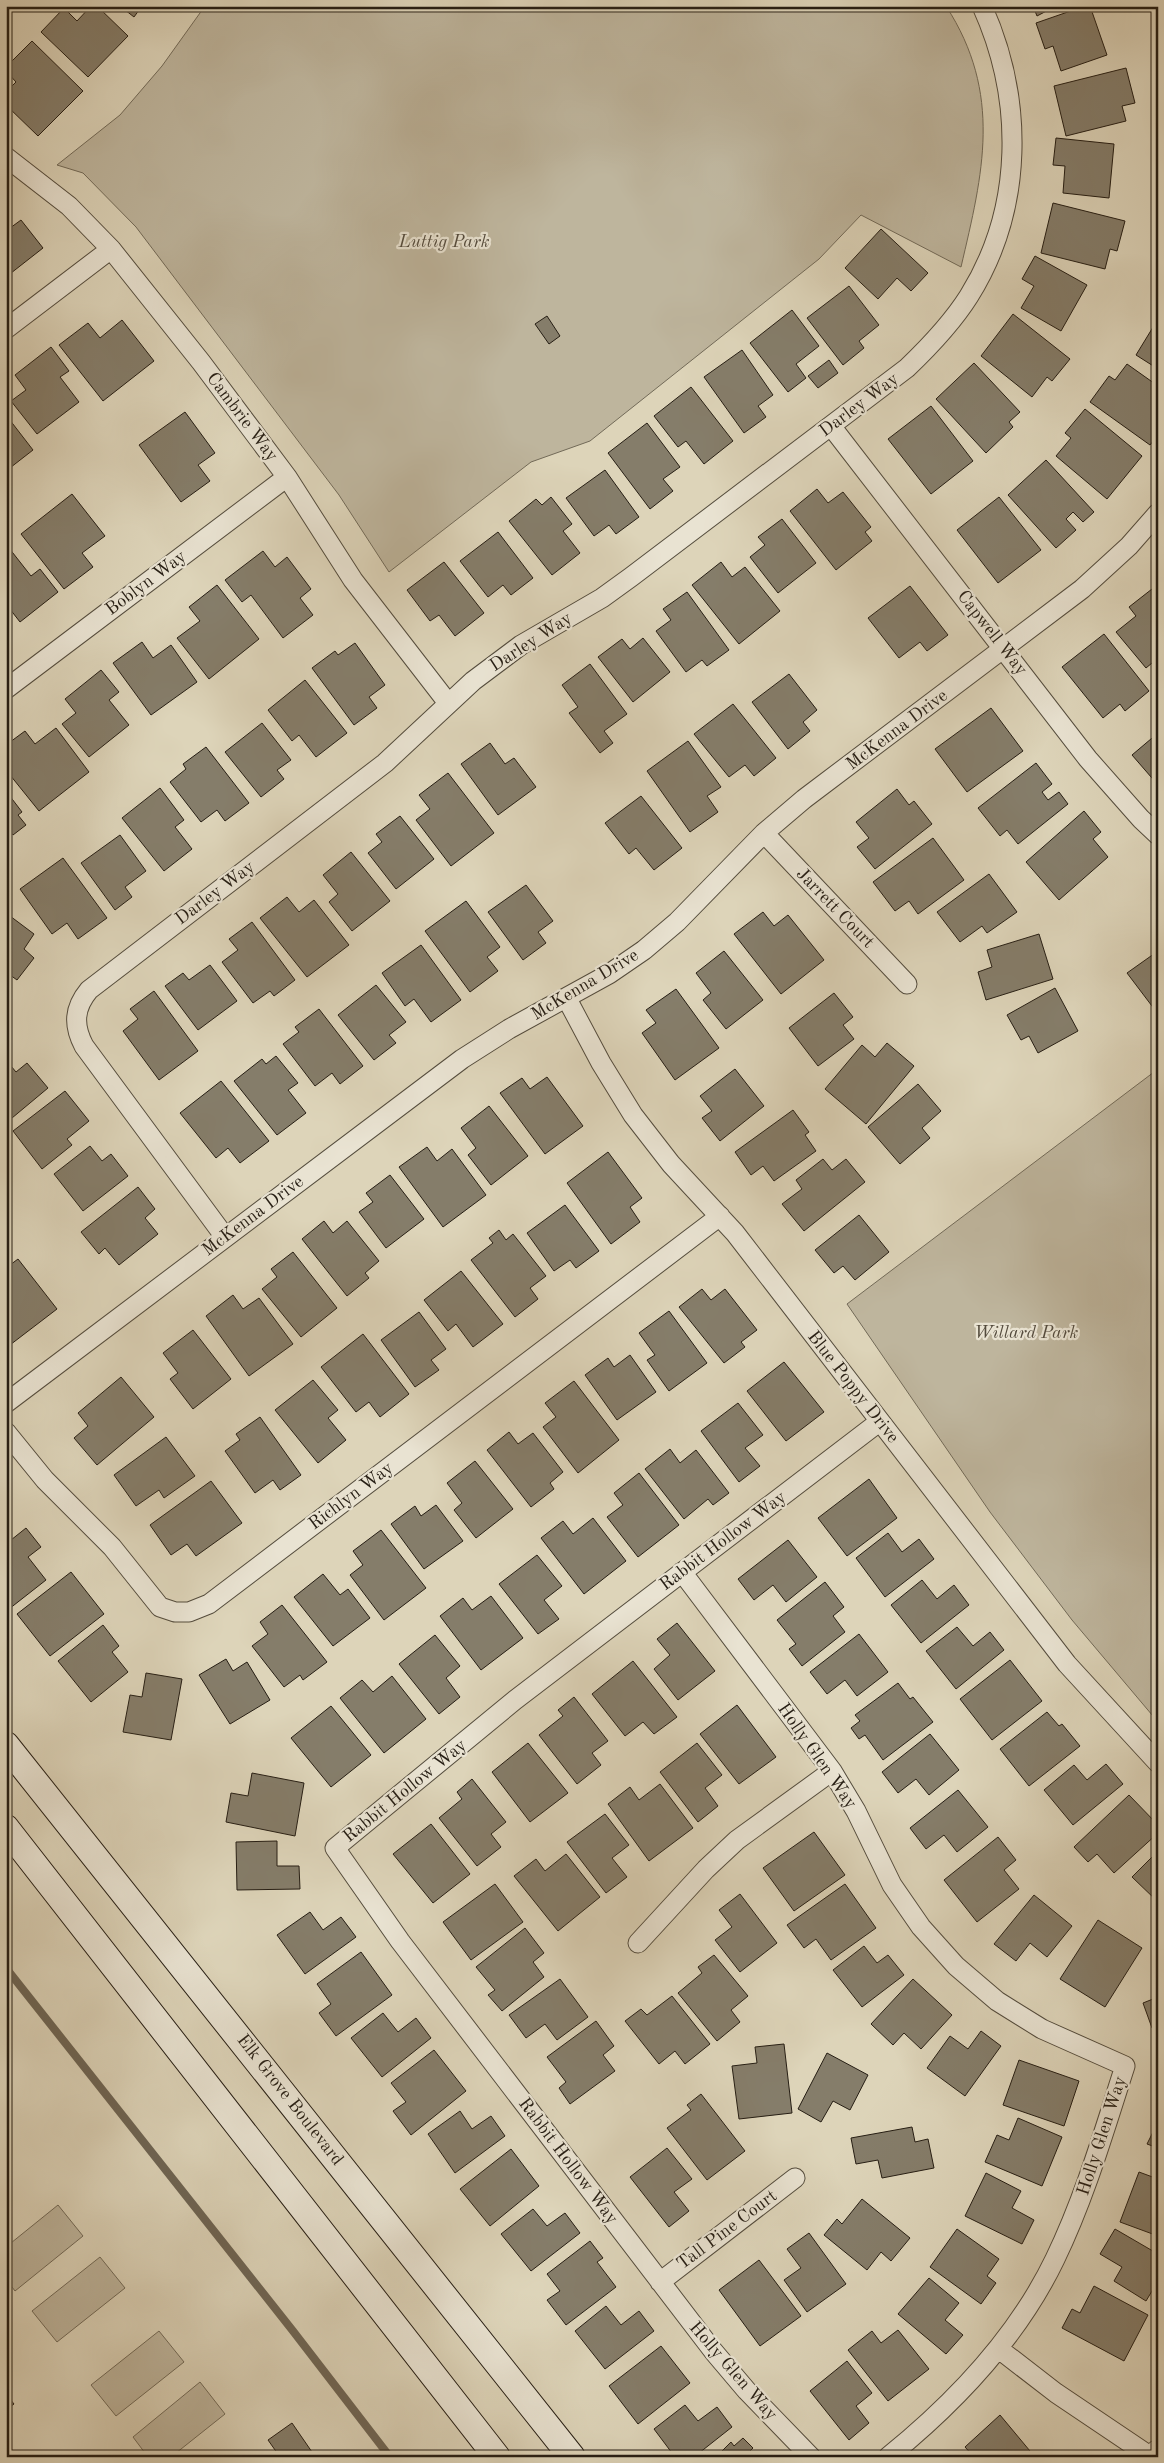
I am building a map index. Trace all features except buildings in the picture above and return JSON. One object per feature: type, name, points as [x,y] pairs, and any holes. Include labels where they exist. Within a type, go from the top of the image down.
[{"type":"main road","name":"Elk Grove Boulevard","points":[[6,1745],[572,2457]]},
{"type":"main road","points":[[6,1828],[497,2457]]},
{"type":"street","name":"Darley Way","points":[[225,1237],[84,1046],[76,1023],[80,1000],[88,990],[385,763],[473,681],[521,645],[602,598],[631,577],[907,368],[941,334],[969,296],[991,254],[1005,208],[1013,146],[1010,98],[1000,51],[982,6]]},
{"type":"street","name":"Cambrie Way","points":[[6,157],[69,206],[111,249],[201,362],[287,477],[354,580],[448,703]]},
{"type":"street","points":[[6,329],[111,249]]},
{"type":"street","name":"Capwell Way","points":[[831,426],[1088,759],[1141,820],[1158,835]]},
{"type":"street","name":"Boblyn Way","points":[[6,689],[287,477]]},
{"type":"street","name":"McKenna Drive","points":[[6,1403],[462,1059],[509,1029],[610,974],[670,928],[764,833],[804,800],[1082,589],[1129,546],[1158,513]]},
{"type":"street","name":"Jarrett Court","points":[[764,833],[907,984]]},
{"type":"street","name":"Blue Poppy Drive","points":[[567,999],[601,1063],[633,1115],[671,1164],[720,1216],[1067,1664],[1158,1763]]},
{"type":"street","name":"Richlyn Way","points":[[6,1432],[45,1480],[112,1547],[154,1602],[167,1611],[189,1612],[209,1604],[720,1216]]},
{"type":"street","name":"Rabbit Hollow Way","points":[[660,2282],[400,1941],[335,1848],[515,1700],[880,1422]]},
{"type":"street","name":"Holly Glen Way","points":[[682,1572],[832,1771],[856,1811],[892,1885],[921,1927],[956,1966],[997,2001],[1042,2029],[1125,2066],[1080,2202],[1055,2260],[1023,2315],[998,2349],[964,2389],[923,2429],[888,2457]]},
{"type":"street","points":[[638,1943],[706,1869],[737,1840],[832,1771]]},
{"type":"street","name":"Tall Pine Court","points":[[660,2282],[795,2178]]},
{"type":"street","name":"Holly Glen Way","points":[[660,2282],[747,2391],[811,2457]]},
{"type":"street","points":[[998,2349],[1056,2393],[1153,2457],[1158,2452]]},
{"type":"green space","name":"Luttig Park","points":[[205,6],[946,6],[964,39],[975,71],[982,102],[981,166],[976,199],[961,267],[861,215],[819,259],[590,441],[531,462],[389,572],[339,495],[136,227],[83,173],[57,165],[120,115],[162,66]]},
{"type":"green space","name":"Willard Park","points":[[1158,1069],[1158,1722],[1072,1620],[990,1512],[847,1304]]},
{"type":"green space","points":[[58,2205],[83,2236],[15,2291],[6,2279],[6,2247]]},
{"type":"green space","points":[[100,2257],[125,2288],[57,2342],[32,2311]]},
{"type":"green space","points":[[159,2331],[184,2362],[116,2416],[91,2385]]},
{"type":"green space","points":[[200,2382],[225,2414],[171,2457],[148,2457],[133,2437]]},
{"type":"waterway","points":[[6,1968],[293,2331],[390,2457]]}]
